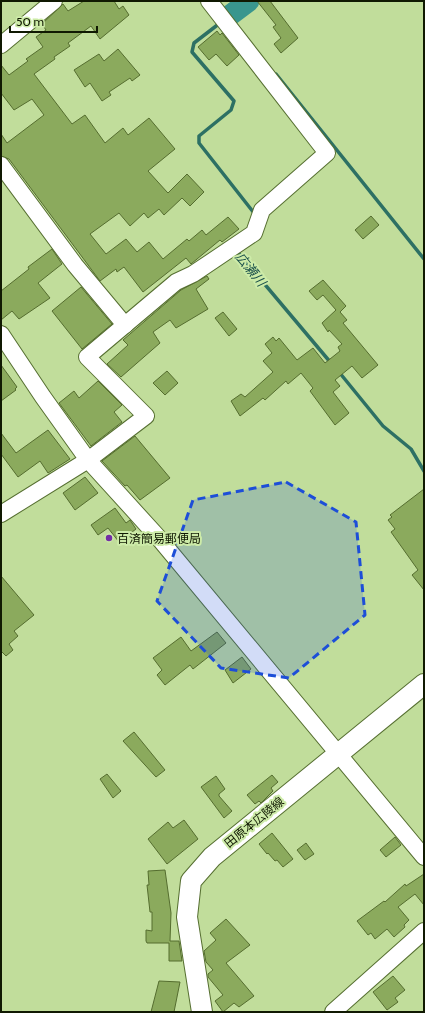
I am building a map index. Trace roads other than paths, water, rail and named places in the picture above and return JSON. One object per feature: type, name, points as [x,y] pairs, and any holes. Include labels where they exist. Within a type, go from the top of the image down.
[{"type":"main road","name":"田原本広陵線","points":[[202,1012],[187,917],[191,881],[212,857],[424,684]]},
{"type":"street","points":[[1,45],[54,1]]},
{"type":"street","points":[[1,514],[88,460],[146,416],[87,357],[176,282],[193,274],[254,233],[262,210],[327,153],[208,1]]},
{"type":"street","points":[[1,165],[75,265],[125,325]]},
{"type":"street","points":[[1,334],[43,397],[88,460],[157,536],[424,857]]},
{"type":"street","points":[[333,1012],[424,932]]},
{"type":"waterway","name":"広瀬川","points":[[229,16],[249,1]]},
{"type":"waterway","name":"広瀬川","points":[[220,23],[194,43],[192,52],[234,101],[231,110],[199,136],[199,143],[254,213],[253,216]]},
{"type":"waterway","name":"広瀬川","points":[[276,74],[424,259]]},
{"type":"waterway","name":"広瀬川","points":[[236,250],[331,363]]},
{"type":"waterway","name":"広瀬川","points":[[339,372],[383,426],[411,449],[424,471]]},
{"type":"place","name":"百済簡易郵便局","points":[[109,538]]}]
